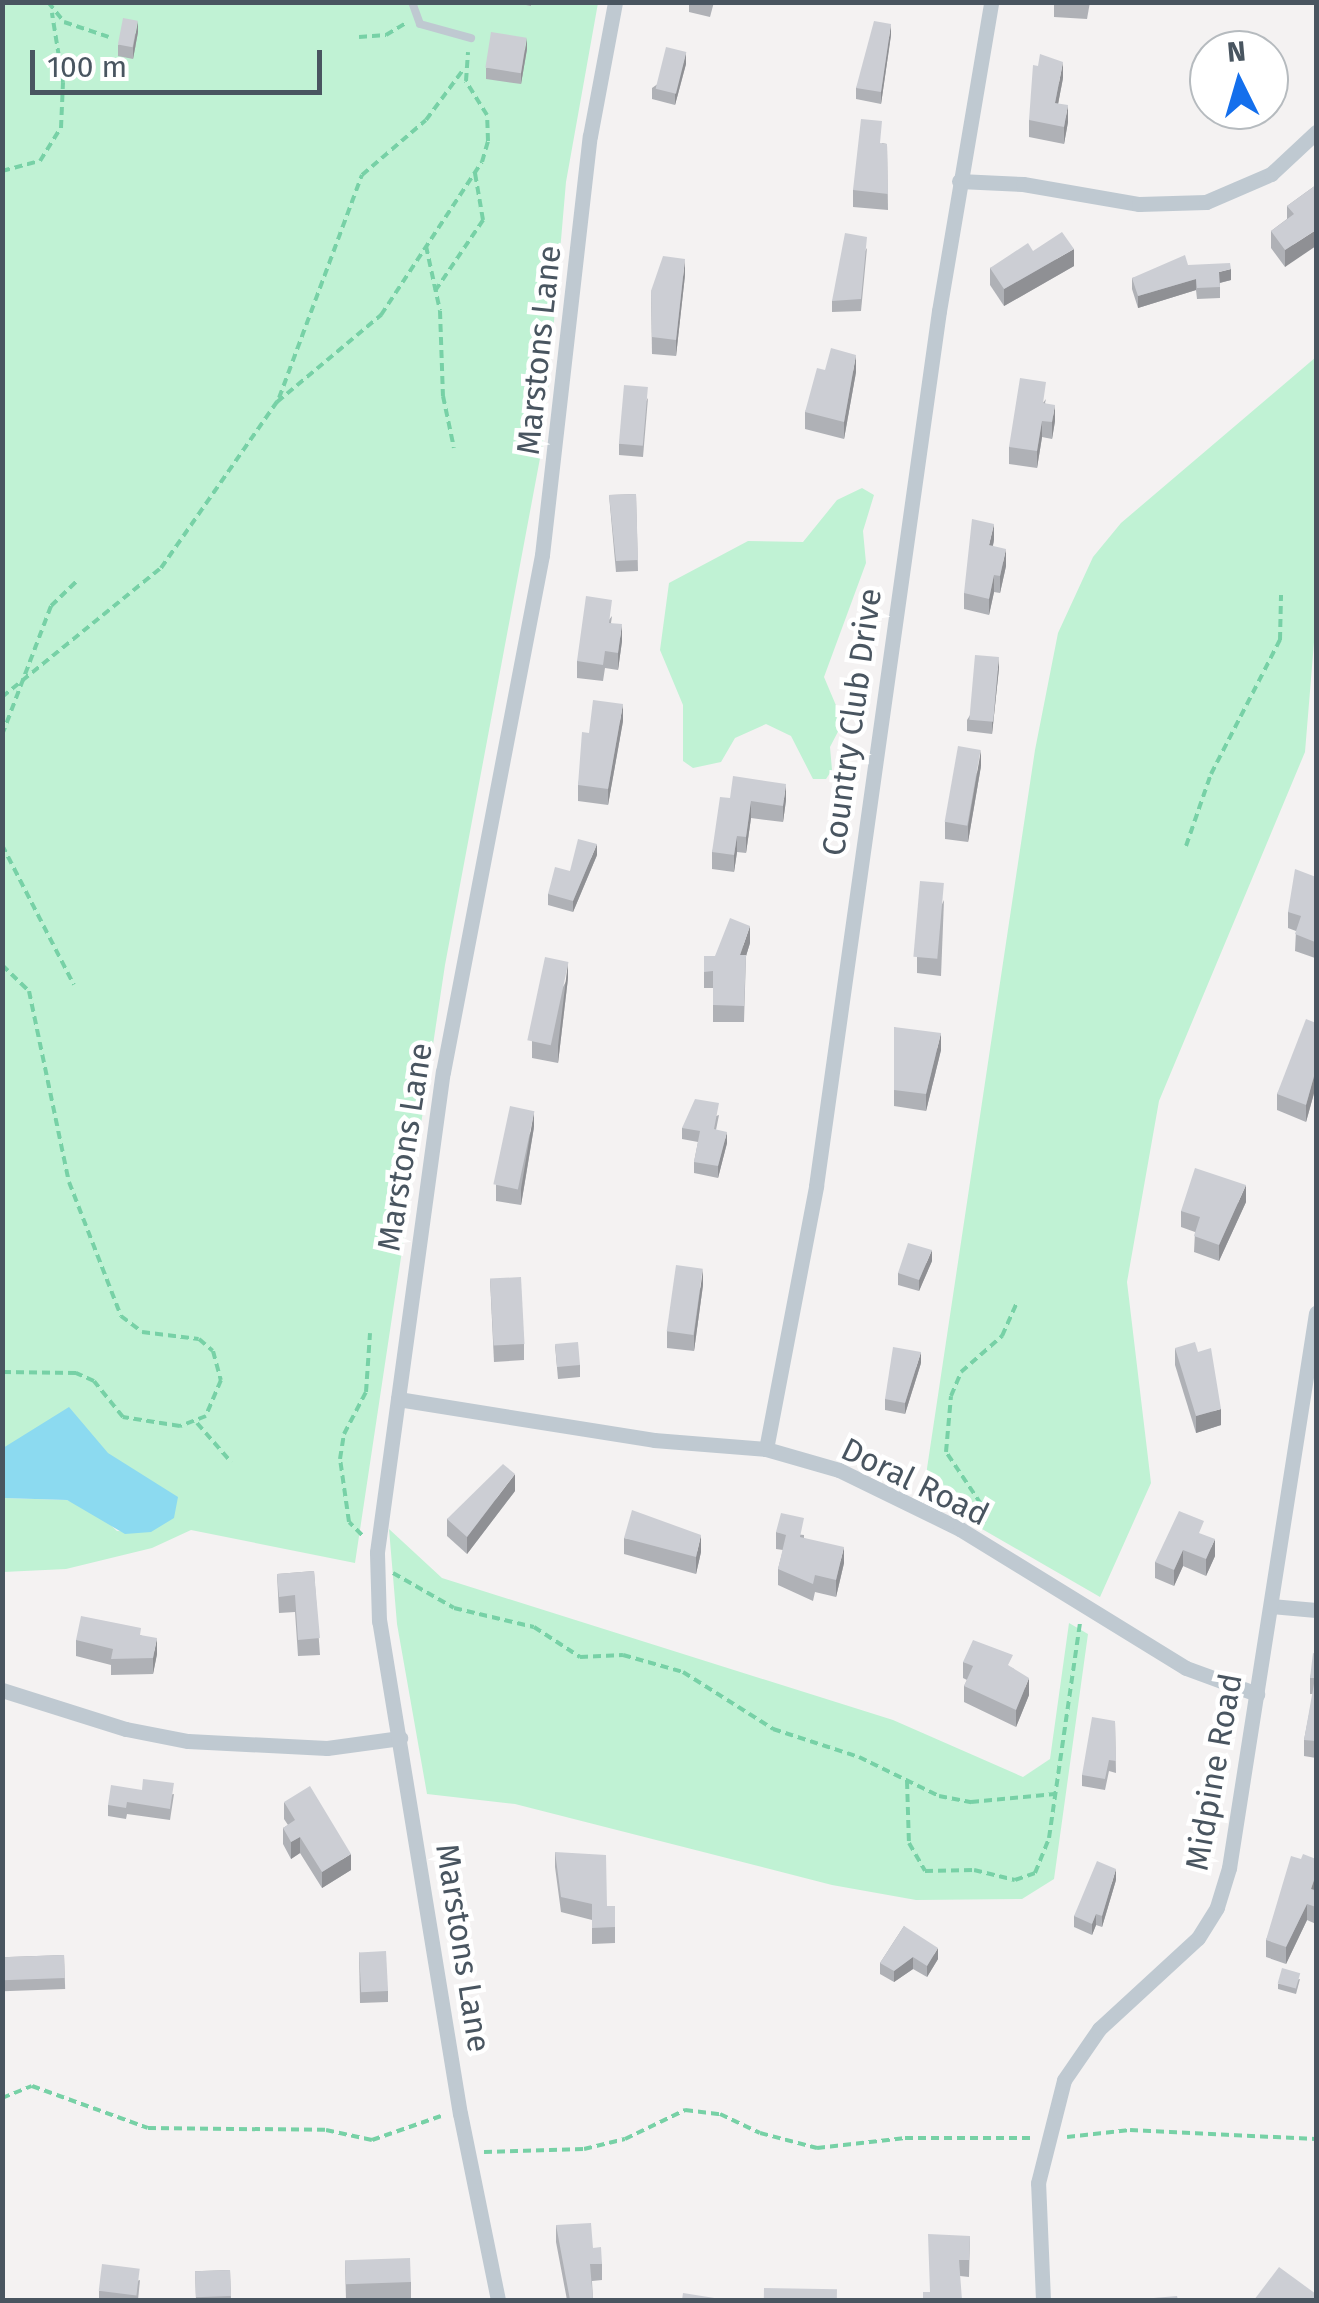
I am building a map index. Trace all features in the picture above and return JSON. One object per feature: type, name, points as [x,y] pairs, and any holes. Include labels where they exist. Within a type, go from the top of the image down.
[{"type":"street","name":"Marstons Lane","points":[[498,2300],[460,2111],[379,1621],[377,1552],[443,1072],[542,554],[590,136],[615,2]]},
{"type":"street","name":"Country Club Drive","points":[[766,1449],[816,1186],[958,180],[991,2]]},
{"type":"street","points":[[958,180],[1023,184],[1139,204],[1206,202],[1270,174],[1316,132]]},
{"type":"street","name":"Midpine Road","points":[[1043,2300],[1037,2223],[1045,2138],[1080,2055],[1198,1938],[1217,1908],[1240,1823],[1256,1694],[1316,1314]]},
{"type":"street","name":"Doral Road","points":[[398,1399],[654,1440],[766,1449],[839,1470],[986,1547],[1186,1668],[1256,1694]]},
{"type":"street","points":[[1270,1606],[1316,1610]]},
{"type":"street","points":[[2,1690],[126,1729],[188,1741],[327,1748],[400,1738]]},
{"type":"lane","points":[[412,2],[413,18],[471,38]]},
{"type":"path","points":[[2,172],[40,161],[61,128],[48,2]]},
{"type":"path","points":[[52,13],[109,36]]},
{"type":"path","points":[[359,37],[386,36],[413,18]]},
{"type":"path","points":[[2,698],[161,568],[277,402],[362,175],[426,120],[464,69],[471,38]]},
{"type":"path","points":[[277,402],[364,336],[475,172],[489,126],[464,69]]},
{"type":"path","points":[[435,292],[483,220],[475,172]]},
{"type":"path","points":[[426,246],[443,332],[442,396],[454,448]]},
{"type":"path","points":[[2,735],[51,606],[78,580]]},
{"type":"path","points":[[1186,846],[1211,774],[1280,640],[1281,595]]},
{"type":"path","points":[[2,846],[74,984]]},
{"type":"path","points":[[2,964],[22,976],[29,991],[69,1182],[121,1316],[142,1332],[199,1339],[217,1360],[220,1395],[196,1423]]},
{"type":"path","points":[[986,1547],[981,1504],[946,1452],[951,1396],[961,1372],[1002,1336],[1016,1304]]},
{"type":"path","points":[[370,1333],[366,1392],[344,1434],[340,1459],[349,1522],[397,1576],[454,1608],[534,1627],[580,1656],[623,1655],[683,1672],[772,1729],[859,1756],[907,1781],[971,1802],[1055,1794]]},
{"type":"path","points":[[2,1372],[76,1373],[94,1381],[132,1421],[196,1423],[231,1462]]},
{"type":"path","points":[[907,1781],[909,1842],[932,1874],[974,1870],[1015,1880],[1035,1873],[1046,1856],[1082,1607]]},
{"type":"path","points":[[2,2098],[32,2086],[148,2128],[314,2130],[372,2140],[460,2111]]},
{"type":"path","points":[[469,2152],[584,2149],[625,2139],[685,2110],[720,2114],[760,2134],[816,2148],[905,2138],[1045,2138],[1130,2130],[1316,2139]]},
{"type":"green space","points":[[3,3],[598,3],[566,182],[544,437],[445,965],[355,1563],[191,1530],[152,1548],[66,1569],[3,1572],[3,1498],[67,1500],[97,1512],[117,1531],[151,1532],[3,1470]]},
{"type":"green space","points":[[1316,357],[1316,618],[1305,752],[1159,1101],[1127,1282],[1151,1483],[1100,1597],[923,1495],[1035,750],[1058,633],[1093,557],[1121,523]]},
{"type":"green space","points":[[862,488],[874,495],[863,531],[866,563],[824,677],[843,722],[830,747],[832,770],[826,779],[813,779],[791,736],[766,724],[735,738],[721,762],[693,768],[683,761],[683,705],[660,650],[669,583],[748,541],[803,542],[837,500]]},
{"type":"green space","points":[[389,1529],[442,1578],[893,1720],[1023,1777],[1050,1759],[1069,1623],[1088,1634],[1054,1879],[1022,1899],[916,1900],[832,1885],[515,1804],[427,1794],[397,1624]]},
{"type":"water","points":[[69,1407],[108,1453],[178,1497],[174,1518],[151,1532],[125,1534],[67,1500],[3,1498],[3,1448]]},
{"type":"building","points":[[123,18],[138,21],[133,47],[118,45]]},
{"type":"building","points":[[874,21],[891,24],[881,92],[856,88]]},
{"type":"building","points":[[491,32],[527,38],[521,73],[485,68]]},
{"type":"building","points":[[666,47],[686,52],[676,94],[656,89]]},
{"type":"building","points":[[1040,54],[1063,62],[1055,103],[1068,105],[1064,127],[1029,120],[1033,65],[1038,66]]},
{"type":"building","points":[[861,119],[882,121],[880,143],[887,144],[888,194],[853,190]]},
{"type":"building","points":[[1316,185],[1316,230],[1285,250],[1271,231],[1294,214],[1287,206]]},
{"type":"building","points":[[1062,232],[1074,249],[1004,289],[990,268],[1028,243],[1033,251]]},
{"type":"building","points":[[845,233],[867,237],[861,299],[832,301]]},
{"type":"building","points":[[1185,255],[1188,265],[1230,263],[1231,269],[1219,272],[1220,287],[1197,288],[1196,279],[1138,296],[1132,278]]},
{"type":"building","points":[[663,256],[685,259],[676,340],[652,337],[651,291]]},
{"type":"building","points":[[831,348],[856,355],[844,422],[805,412],[817,368],[825,370]]},
{"type":"building","points":[[1020,378],[1046,382],[1043,403],[1055,405],[1052,422],[1042,421],[1037,451],[1009,447]]},
{"type":"building","points":[[624,385],[648,387],[643,446],[619,444]]},
{"type":"building","points":[[636,494],[638,560],[616,561],[609,495]]},
{"type":"building","points":[[972,519],[994,524],[989,545],[1006,549],[1000,576],[994,575],[989,599],[964,593]]},
{"type":"building","points":[[586,596],[612,600],[609,623],[622,624],[618,653],[605,651],[603,665],[577,661]]},
{"type":"building","points":[[975,655],[999,657],[993,722],[969,720]]},
{"type":"building","points":[[593,700],[623,704],[608,789],[578,785],[582,732],[589,733]]},
{"type":"building","points":[[958,746],[981,750],[967,826],[945,822]]},
{"type":"building","points":[[733,776],[786,784],[783,806],[751,801],[746,837],[737,836],[734,855],[712,852],[720,797],[730,798]]},
{"type":"building","points":[[578,839],[597,844],[573,901],[548,894],[555,867],[570,871]]},
{"type":"building","points":[[1295,869],[1316,877],[1315,942],[1295,934],[1301,916],[1288,912]]},
{"type":"building","points":[[920,881],[944,883],[937,959],[913,957]]},
{"type":"building","points":[[730,918],[750,926],[740,955],[746,955],[744,1006],[713,1005],[713,971],[704,972],[704,956],[715,956]]},
{"type":"building","points":[[545,957],[568,962],[551,1045],[527,1040]]},
{"type":"building","points":[[1306,1019],[1316,1023],[1316,1069],[1306,1105],[1277,1094]]},
{"type":"building","points":[[894,1027],[941,1033],[926,1094],[894,1090]]},
{"type":"building","points":[[695,1099],[719,1103],[714,1129],[727,1132],[718,1166],[694,1162],[700,1131],[682,1128]]},
{"type":"building","points":[[510,1106],[534,1111],[518,1189],[493,1184]]},
{"type":"building","points":[[1195,1168],[1246,1185],[1219,1245],[1194,1236],[1200,1217],[1181,1211]]},
{"type":"building","points":[[908,1243],[932,1250],[919,1280],[898,1273]]},
{"type":"building","points":[[676,1265],[703,1269],[693,1335],[667,1331]]},
{"type":"building","points":[[521,1277],[525,1344],[494,1346],[490,1279]]},
{"type":"building","points":[[578,1342],[580,1365],[557,1367],[555,1344]]},
{"type":"building","points":[[1195,1342],[1198,1352],[1211,1348],[1221,1409],[1196,1416],[1175,1348]]},
{"type":"building","points":[[893,1347],[921,1352],[905,1403],[885,1399]]},
{"type":"building","points":[[503,1464],[515,1474],[467,1537],[447,1519]]},
{"type":"building","points":[[632,1510],[701,1535],[696,1557],[624,1538]]},
{"type":"building","points":[[1179,1511],[1204,1521],[1199,1533],[1215,1539],[1206,1559],[1183,1550],[1174,1570],[1155,1562]]},
{"type":"building","points":[[781,1513],[804,1518],[800,1537],[844,1547],[836,1580],[815,1575],[813,1584],[778,1569],[786,1535],[776,1532]]},
{"type":"building","points":[[314,1571],[320,1638],[298,1640],[295,1595],[279,1597],[277,1574]]},
{"type":"building","points":[[81,1616],[141,1628],[140,1635],[157,1638],[153,1658],[111,1659],[113,1649],[76,1640]]},
{"type":"building","points":[[973,1640],[1013,1655],[1008,1665],[1029,1678],[1016,1710],[964,1686],[973,1666],[963,1662]]},
{"type":"building","points":[[1313,1653],[1316,1654],[1316,1741],[1304,1740],[1315,1678],[1310,1678]]},
{"type":"building","points":[[1092,1717],[1115,1721],[1116,1761],[1109,1760],[1105,1779],[1082,1775]]},
{"type":"building","points":[[143,1779],[174,1783],[170,1809],[127,1802],[126,1808],[108,1805],[111,1785],[142,1790]]},
{"type":"building","points":[[310,1786],[351,1854],[322,1872],[300,1837],[291,1842],[283,1828],[295,1820],[284,1802]]},
{"type":"building","points":[[555,1852],[606,1855],[607,1906],[615,1906],[615,1927],[592,1928],[592,1904],[561,1897]]},
{"type":"building","points":[[1303,1854],[1316,1859],[1311,1889],[1316,1891],[1316,1907],[1307,1904],[1286,1947],[1266,1940],[1291,1856],[1301,1859]]},
{"type":"building","points":[[1097,1861],[1116,1869],[1102,1916],[1096,1914],[1092,1924],[1074,1916]]},
{"type":"building","points":[[904,1926],[938,1948],[927,1966],[913,1957],[894,1971],[880,1963]]},
{"type":"building","points":[[386,1951],[388,1991],[361,1992],[359,1952]]},
{"type":"building","points":[[64,1955],[65,1978],[3,1980],[2,1957]]},
{"type":"building","points":[[1282,1968],[1300,1973],[1296,1989],[1278,1983]]},
{"type":"building","points":[[591,2223],[593,2248],[601,2247],[602,2264],[590,2264],[593,2300],[570,2300],[556,2225]]},
{"type":"building","points":[[928,2234],[970,2236],[969,2260],[959,2260],[962,2300],[923,2300],[923,2292],[930,2292]]},
{"type":"building","points":[[410,2258],[411,2282],[346,2284],[345,2260]]},
{"type":"building","points":[[102,2264],[140,2269],[136,2295],[99,2291]]},
{"type":"building","points":[[1279,2267],[1316,2294],[1316,2300],[1254,2300]]},
{"type":"building","points":[[230,2270],[231,2296],[196,2297],[195,2271]]},
{"type":"building","points":[[764,2288],[837,2289],[837,2300],[764,2300]]},
{"type":"building","points":[[683,2293],[727,2300],[682,2300]]},
{"type":"building","points":[[1177,2296],[1178,2300],[1130,2300]]}]
